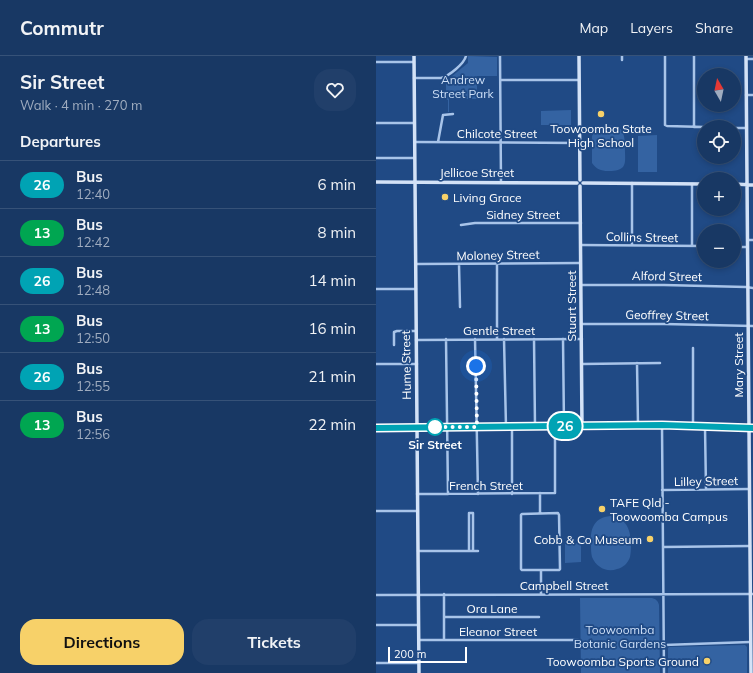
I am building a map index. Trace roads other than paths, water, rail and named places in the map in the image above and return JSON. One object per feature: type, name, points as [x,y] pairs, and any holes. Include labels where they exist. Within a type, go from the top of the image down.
[{"type":"street","name":"Hume Street","points":[[414,56],[419,673]]},
{"type":"street","points":[[414,78],[445,77],[463,63],[466,56]]},
{"type":"street","points":[[500,56],[501,182]]},
{"type":"street","name":"Stuart Street","points":[[579,56],[582,426]]},
{"type":"street","points":[[664,57],[666,125],[694,127],[694,56]]},
{"type":"street","points":[[746,57],[753,59]]},
{"type":"street","name":"Mary Street","points":[[746,57],[748,326],[751,428],[751,672]]},
{"type":"street","points":[[376,62],[414,62]]},
{"type":"street","points":[[500,80],[579,80]]},
{"type":"street","points":[[746,95],[753,95]]},
{"type":"street","points":[[438,142],[443,114],[453,114]]},
{"type":"street","points":[[376,123],[414,123]]},
{"type":"street","points":[[741,128],[746,128]]},
{"type":"street","name":"Chilcote Street","points":[[414,142],[580,143]]},
{"type":"street","points":[[376,158],[414,158]]},
{"type":"street","name":"Jellicoe Street","points":[[376,182],[697,184]]},
{"type":"street","points":[[632,183],[632,245]]},
{"type":"street","points":[[692,184],[692,246]]},
{"type":"street","points":[[741,185],[753,185]]},
{"type":"street","name":"Sidney Street","points":[[465,220],[463,225],[475,223],[580,223]]},
{"type":"street","points":[[748,240],[753,240]]},
{"type":"street","name":"Collins Street","points":[[581,245],[697,246]]},
{"type":"street","points":[[741,247],[748,247]]},
{"type":"street","name":"Moloney Street","points":[[416,264],[581,263]]},
{"type":"street","points":[[459,264],[460,307]]},
{"type":"street","points":[[497,264],[497,339]]},
{"type":"street","name":"Alford Street","points":[[581,285],[664,285],[753,288]]},
{"type":"street","points":[[376,289],[416,289]]},
{"type":"street","name":"Geoffrey Street","points":[[581,324],[753,326]]},
{"type":"street","points":[[394,345],[394,332],[416,331]]},
{"type":"street","points":[[475,339],[478,494]]},
{"type":"street","points":[[504,339],[506,427]]},
{"type":"street","points":[[534,339],[535,426]]},
{"type":"street","points":[[563,339],[564,426]]},
{"type":"street","name":"Gentle Street","points":[[416,340],[582,339]]},
{"type":"street","points":[[446,340],[448,494]]},
{"type":"street","points":[[693,348],[693,426]]},
{"type":"street","points":[[637,363],[638,426]]},
{"type":"street","points":[[582,364],[660,363]]},
{"type":"street","points":[[376,364],[417,364]]},
{"type":"street","points":[[662,425],[664,673]]},
{"type":"street","points":[[376,428],[662,425],[751,428]]},
{"type":"street","name":"French Street","points":[[418,494],[555,493],[555,426]]},
{"type":"street","points":[[512,427],[512,494]]},
{"type":"street","points":[[705,427],[706,490]]},
{"type":"street","name":"Lilley Street","points":[[662,490],[750,491]]},
{"type":"street","points":[[540,494],[540,513]]},
{"type":"street","points":[[376,511],[418,511]]},
{"type":"street","points":[[469,551],[469,513],[473,513],[473,551]]},
{"type":"street","points":[[540,513],[559,514],[559,570],[522,570],[521,516],[522,514],[540,513]]},
{"type":"street","points":[[663,547],[750,546]]},
{"type":"street","points":[[418,551],[478,551]]},
{"type":"street","points":[[541,570],[541,594]]},
{"type":"street","name":"Campbell Street","points":[[376,594],[751,594]]},
{"type":"street","points":[[444,594],[444,640]]},
{"type":"street","name":"Ora Lane","points":[[444,617],[539,617]]},
{"type":"street","points":[[376,625],[418,625]]},
{"type":"street","name":"Eleanor Street","points":[[418,640],[578,640]]},
{"type":"street","points":[[664,645],[751,641]]},
{"type":"street","points":[[376,663],[419,663]]},
{"type":"place","name":"Toowoomba State High School","points":[[601,114]]},
{"type":"place","name":"Living Grace","points":[[445,197]]},
{"type":"place","name":"Sir Street","points":[[435,427]]},
{"type":"place","name":"TAFE Qld - Toowoomba Campus","points":[[602,509]]},
{"type":"place","name":"Cobb & Co Museum","points":[[650,539]]},
{"type":"place","name":"Toowoomba Sports Ground","points":[[707,661]]},
{"type":"park label","name":"Andrew Street Park","points":[[463,86]]},
{"type":"park label","name":"Toowoomba Botanic Gardens","points":[[620,636]]}]
